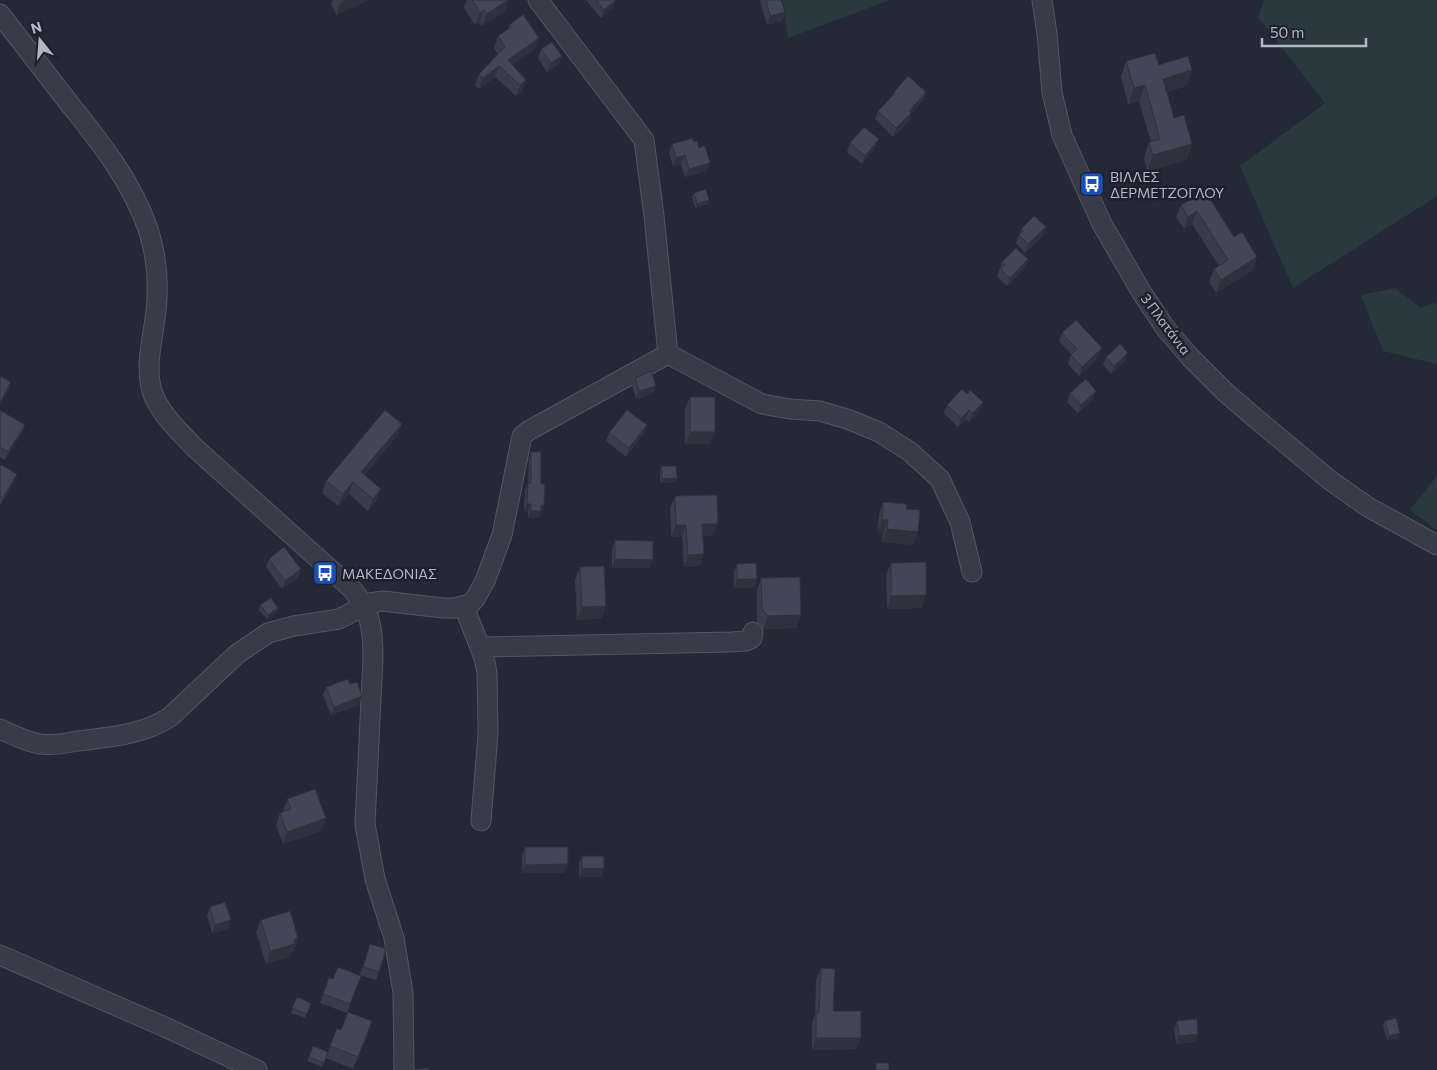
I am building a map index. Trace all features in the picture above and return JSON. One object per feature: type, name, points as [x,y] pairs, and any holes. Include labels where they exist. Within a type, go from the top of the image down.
[{"type":"street","points":[[538,0],[644,140],[668,354]]},
{"type":"street","name":"3 Πλατάνια","points":[[1042,0],[1052,92],[1062,135],[1106,232],[1166,329],[1191,358],[1225,392],[1317,470],[1354,498],[1437,545]]},
{"type":"street","points":[[0,14],[96,137],[120,172],[140,208],[155,252],[158,292],[150,372],[154,394],[159,405],[195,448],[337,575],[358,596],[364,606],[371,628],[373,658],[365,824],[375,879],[394,938],[400,975],[404,1010],[404,1070]]},
{"type":"street","points":[[668,354],[762,404],[820,411],[850,420],[879,432],[909,451],[940,479],[960,522],[972,572]]},
{"type":"street","points":[[0,729],[30,742],[50,744],[121,735],[151,728],[170,717],[237,654],[258,638],[281,628],[339,619],[364,606],[383,601],[443,608],[464,607],[480,591],[502,535],[522,436],[668,354]]},
{"type":"street","points":[[464,607],[486,662],[487,674],[488,716],[485,784],[481,821]]},
{"type":"street","points":[[480,647],[739,642],[752,638],[753,632]]},
{"type":"street","points":[[0,955],[257,1070]]},
{"type":"shaded area","points":[[782,0],[890,0],[788,38]]},
{"type":"shaded area","points":[[1264,0],[1437,0],[1437,196],[1293,288],[1240,166],[1325,103],[1258,17]]},
{"type":"shaded area","points":[[1395,288],[1421,308],[1437,302],[1437,364],[1383,351],[1361,295]]},
{"type":"shaded area","points":[[1437,476],[1437,530],[1410,510]]},
{"type":"building","points":[[472,0],[508,0],[487,14],[484,10],[480,13]]},
{"type":"building","points":[[596,0],[616,0],[604,10]]},
{"type":"building","points":[[766,0],[781,0],[785,12],[770,16]]},
{"type":"building","points":[[524,14],[539,38],[508,60],[526,80],[520,85],[499,66],[483,78],[479,74],[505,47],[498,36],[511,27],[509,25]]},
{"type":"building","points":[[552,42],[562,56],[551,63],[541,49]]},
{"type":"building","points":[[1155,53],[1159,65],[1188,56],[1192,70],[1163,79],[1174,118],[1184,115],[1192,144],[1153,155],[1149,142],[1160,139],[1145,85],[1134,88],[1126,61]]},
{"type":"building","points":[[908,76],[926,92],[909,111],[911,113],[896,128],[878,111]]},
{"type":"building","points":[[864,127],[879,139],[865,156],[850,143]]},
{"type":"building","points":[[692,138],[694,142],[697,141],[699,148],[705,146],[710,163],[689,169],[685,155],[676,158],[672,144]]},
{"type":"building","points":[[706,189],[709,200],[697,204],[694,193]]},
{"type":"building","points":[[1205,191],[1234,237],[1242,232],[1257,257],[1221,280],[1214,269],[1228,260],[1197,211],[1188,217],[1181,205]]},
{"type":"building","points":[[1034,216],[1046,227],[1028,244],[1019,235],[1023,231],[1021,229]]},
{"type":"building","points":[[1016,248],[1028,259],[1010,278],[1001,269],[1005,264],[1002,262]]},
{"type":"building","points":[[1076,320],[1102,348],[1082,367],[1071,355],[1077,349],[1062,333]]},
{"type":"building","points":[[1120,344],[1128,353],[1114,366],[1106,357]]},
{"type":"building","points":[[651,371],[656,386],[639,391],[635,378]]},
{"type":"building","points":[[0,376],[11,382],[0,402]]},
{"type":"building","points":[[1086,379],[1096,391],[1081,405],[1070,393]]},
{"type":"building","points":[[962,389],[967,394],[970,390],[983,402],[972,414],[969,410],[961,418],[947,405]]},
{"type":"building","points":[[690,397],[715,397],[715,432],[690,432]]},
{"type":"building","points":[[0,410],[25,425],[8,452],[0,447]]},
{"type":"building","points":[[385,410],[402,424],[361,472],[381,489],[373,499],[353,482],[343,494],[326,481]]},
{"type":"building","points":[[627,410],[647,425],[629,448],[609,433]]},
{"type":"building","points":[[531,452],[541,452],[541,484],[545,484],[544,505],[541,505],[541,511],[531,511],[531,504],[527,504],[528,483],[531,483]]},
{"type":"building","points":[[0,464],[17,474],[3,498],[0,496]]},
{"type":"building","points":[[661,466],[676,466],[677,478],[662,479]]},
{"type":"building","points":[[717,495],[718,524],[702,524],[704,554],[688,555],[686,525],[676,525],[675,496]]},
{"type":"building","points":[[883,502],[907,504],[906,509],[920,510],[918,532],[887,529],[888,520],[882,520]]},
{"type":"building","points":[[615,540],[653,541],[653,560],[615,559]]},
{"type":"building","points":[[284,547],[301,569],[285,581],[269,559]]},
{"type":"building","points":[[926,562],[926,595],[891,596],[891,563]]},
{"type":"building","points":[[756,563],[757,579],[737,579],[737,564]]},
{"type":"building","points":[[604,566],[606,606],[582,607],[580,567]]},
{"type":"building","points":[[800,577],[801,615],[768,616],[762,609],[761,578]]},
{"type":"building","points":[[271,598],[278,608],[268,615],[260,605]]},
{"type":"building","points":[[348,679],[350,684],[357,682],[362,696],[334,707],[326,687]]},
{"type":"building","points":[[315,789],[326,818],[287,832],[280,813],[291,809],[287,799]]},
{"type":"building","points":[[525,847],[568,847],[568,864],[525,865]]},
{"type":"building","points":[[582,856],[604,856],[604,868],[582,869]]},
{"type":"building","points":[[225,902],[231,920],[215,925],[210,907]]},
{"type":"building","points":[[290,911],[298,938],[294,940],[295,944],[270,951],[261,920]]},
{"type":"building","points":[[370,944],[386,949],[379,972],[363,967]]},
{"type":"building","points":[[338,967],[361,976],[350,1004],[323,994],[329,978],[333,979]]},
{"type":"building","points":[[821,968],[835,969],[833,1011],[861,1011],[861,1038],[816,1038],[816,1012],[819,1012]]},
{"type":"building","points":[[297,997],[311,1003],[307,1014],[292,1008]]},
{"type":"building","points":[[348,1012],[372,1021],[358,1057],[330,1046],[337,1028],[341,1030]]},
{"type":"building","points":[[1396,1018],[1400,1033],[1389,1036],[1385,1021]]},
{"type":"building","points":[[1197,1019],[1198,1034],[1179,1036],[1177,1021]]},
{"type":"building","points":[[313,1046],[328,1052],[324,1063],[309,1057]]},
{"type":"building","points":[[876,1063],[889,1063],[889,1070],[876,1070]]},
{"type":"building","points":[[429,1068],[429,1070],[415,1069]]},
{"type":"place","name":"ΒΙΛΛΕΣ ΔΕΡΜΕΤΖΟΓΛΟΥ","points":[[1092,184]]},
{"type":"place","name":"ΜΑΚΕΔΟΝΙΑΣ","points":[[325,573]]}]
